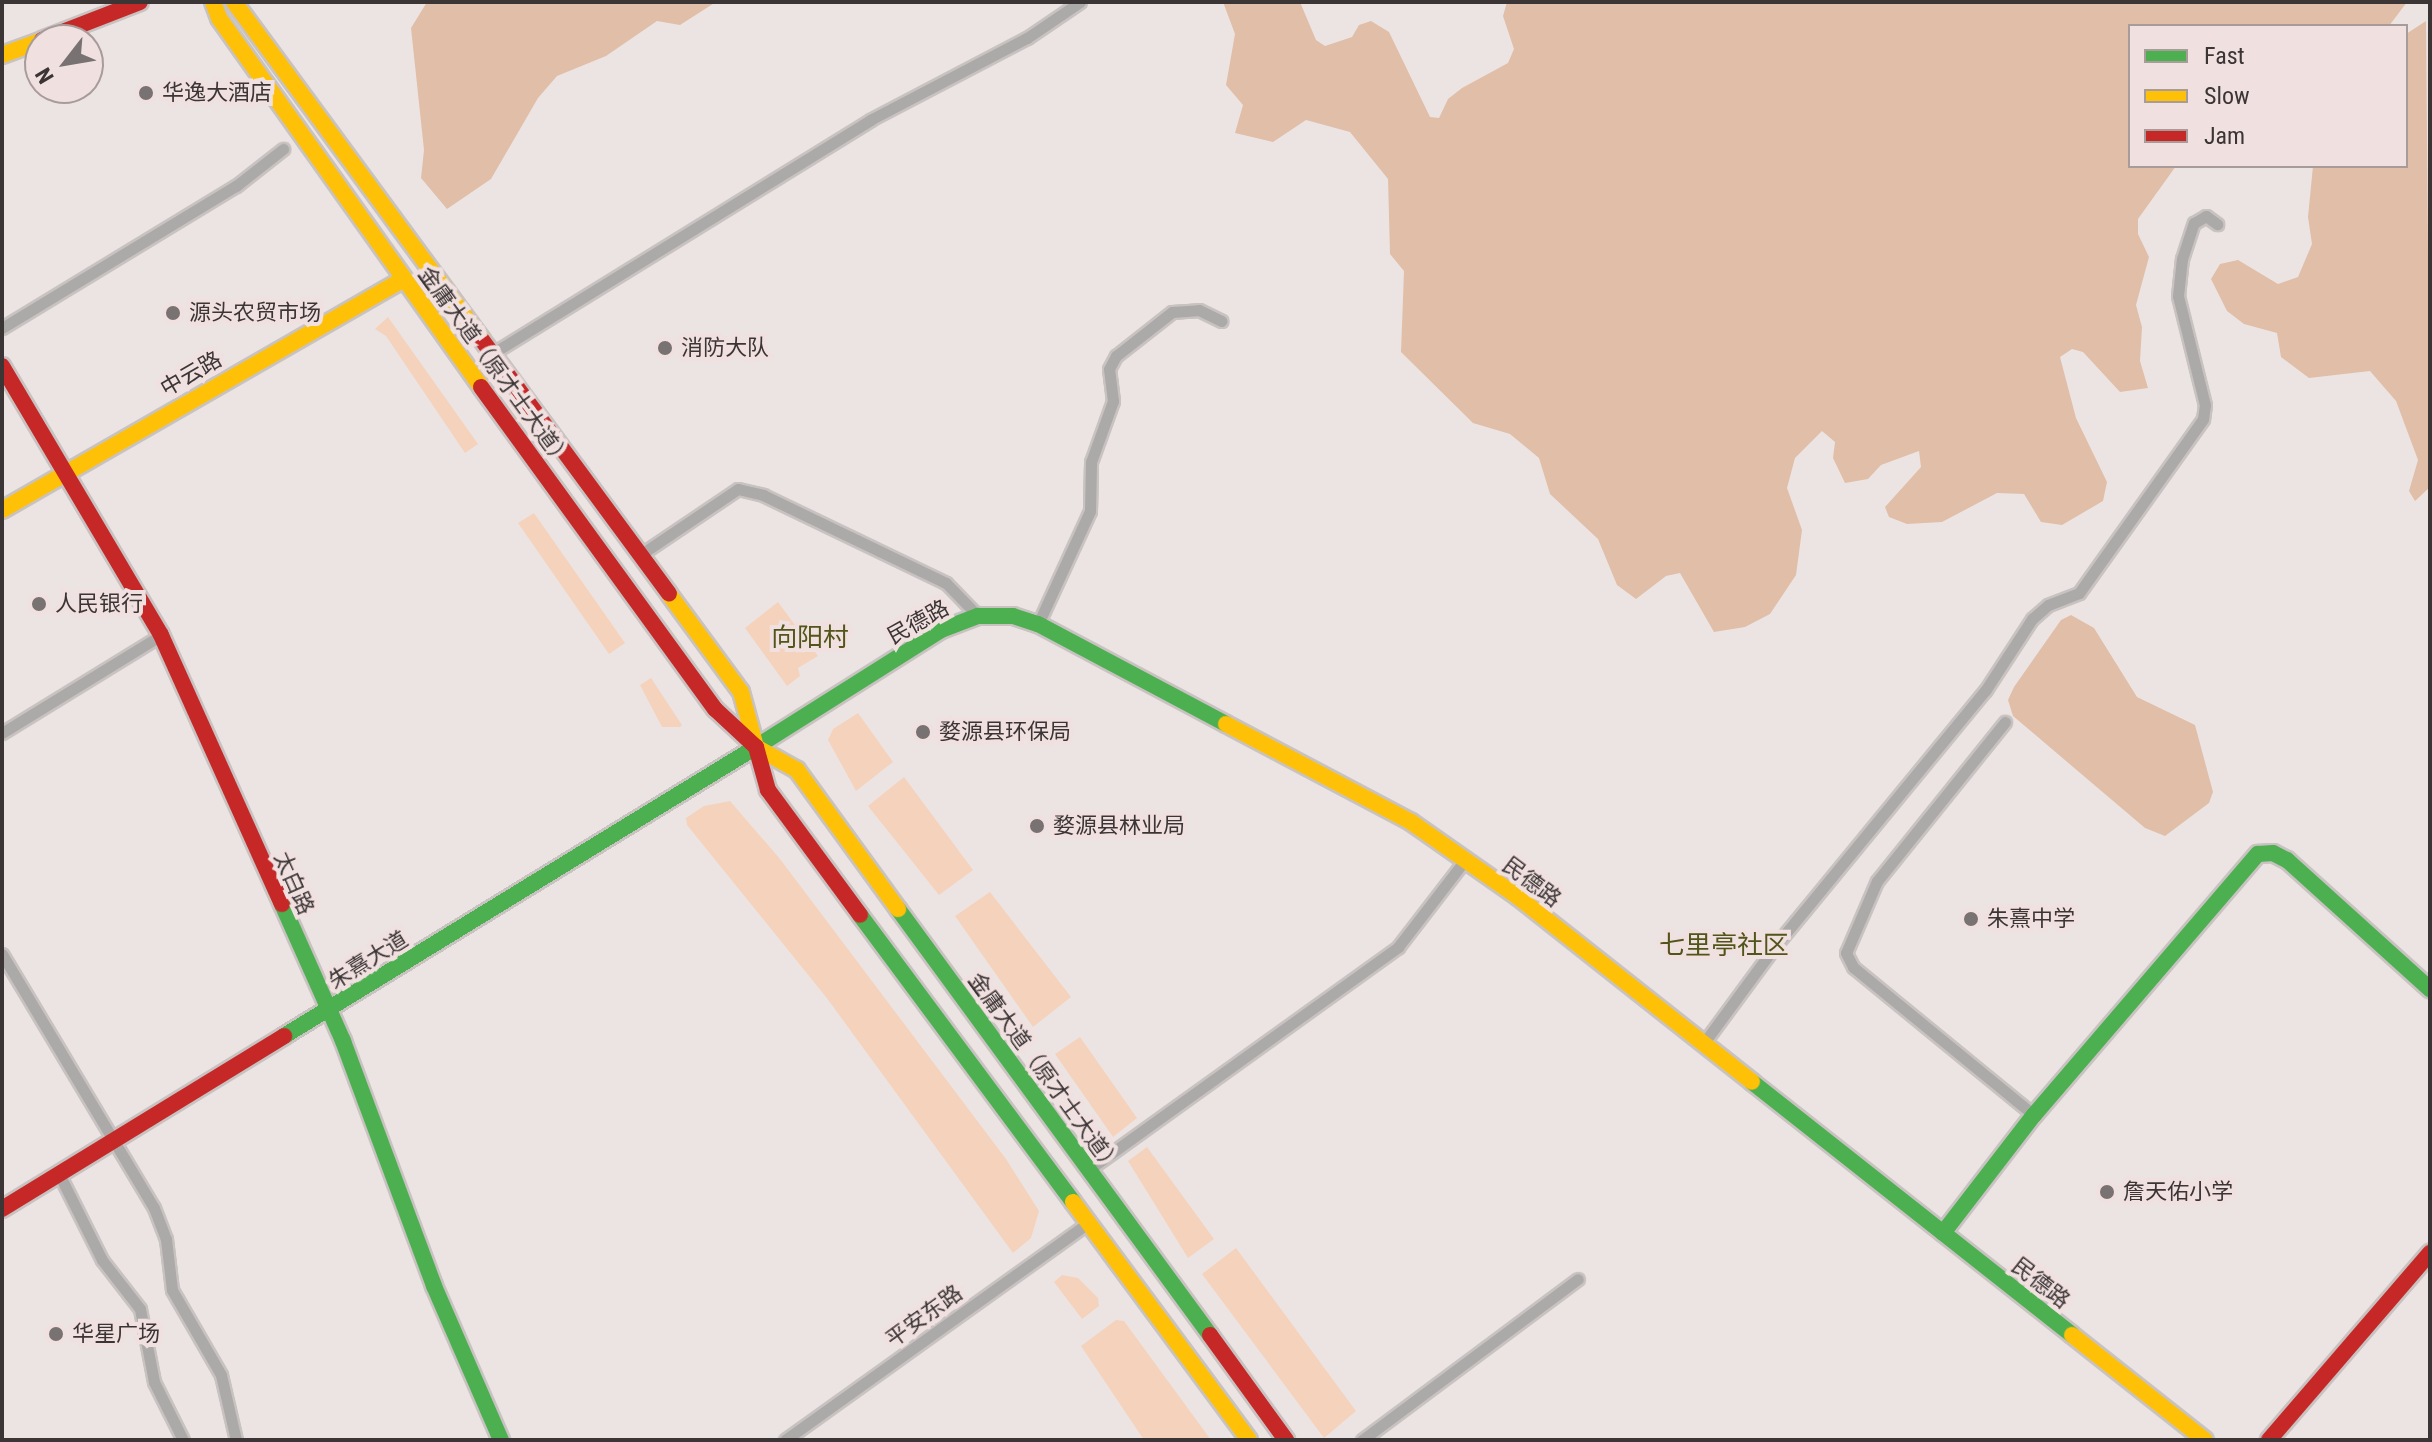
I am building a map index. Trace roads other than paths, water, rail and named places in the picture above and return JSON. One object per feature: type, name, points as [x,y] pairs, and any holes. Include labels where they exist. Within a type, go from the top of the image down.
[{"type":"main road","points":[[83,24],[140,2]]},
{"type":"main road","name":"金庸大道（原才士大道）","points":[[213,2],[224,26],[403,279],[715,709],[756,747],[797,770],[1286,1440]]},
{"type":"main road","name":"金庸大道（原才士大道）","points":[[234,2],[490,355],[741,692],[768,790],[1249,1440]]},
{"type":"main road","points":[[2,55],[24,47]]},
{"type":"main road","name":"中云路","points":[[2,510],[403,279]]},
{"type":"main road","name":"太白路","points":[[2,366],[67,470],[161,635],[357,1074],[439,1300],[501,1440]]},
{"type":"main road","name":"民德路","points":[[756,747],[941,630],[978,616],[1013,616],[1038,624],[1411,822],[1465,860],[1703,1044],[2205,1440]]},
{"type":"main road","name":"朱熹大道","points":[[2,1209],[756,747]]},
{"type":"main road","points":[[1943,1233],[2034,1115],[2258,854],[2273,853],[2287,860],[2430,989]]},
{"type":"main road","points":[[2269,1440],[2430,1253]]},
{"type":"street","points":[[490,355],[870,120],[1027,38],[1080,2]]},
{"type":"street","points":[[2,328],[236,186],[283,149]]},
{"type":"street","points":[[1703,1044],[1776,945],[1985,691],[2032,619],[2048,605],[2079,593],[2203,419],[2205,405],[2178,296],[2182,259],[2194,223],[2206,216],[2217,224]]},
{"type":"street","points":[[1038,624],[1090,511],[1091,462],[1113,401],[1109,369],[1116,356],[1172,312],[1199,310],[1222,321]]},
{"type":"street","points":[[640,555],[738,489],[763,495],[946,583],[978,616]]},
{"type":"street","points":[[2,733],[161,635]]},
{"type":"street","points":[[2005,722],[1877,881],[1846,953],[1853,967],[2034,1115]]},
{"type":"street","points":[[1088,1170],[1398,947],[1465,860]]},
{"type":"street","points":[[2,954],[115,1140],[160,1222],[178,1305],[228,1392],[236,1440]]},
{"type":"street","points":[[59,1174],[102,1260],[140,1309],[154,1382],[183,1440]]},
{"type":"street","name":"平安东路","points":[[785,1440],[1087,1224]]},
{"type":"street","points":[[1362,1440],[1578,1279]]},
{"type":"place","name":"华逸大酒店","points":[[146,93]]},
{"type":"place","name":"源头农贸市场","points":[[173,313]]},
{"type":"place","name":"消防大队","points":[[665,348]]},
{"type":"place","name":"人民银行","points":[[39,604]]},
{"type":"place","name":"婺源县环保局","points":[[923,732]]},
{"type":"place","name":"婺源县林业局","points":[[1037,826]]},
{"type":"place","name":"朱熹中学","points":[[1971,919]]},
{"type":"place","name":"詹天佑小学","points":[[2107,1192]]},
{"type":"place","name":"华星广场","points":[[56,1334]]},
{"type":"district","name":"向阳村","points":[[810,638]]},
{"type":"district","name":"七里亭社区","points":[[1724,946]]}]
